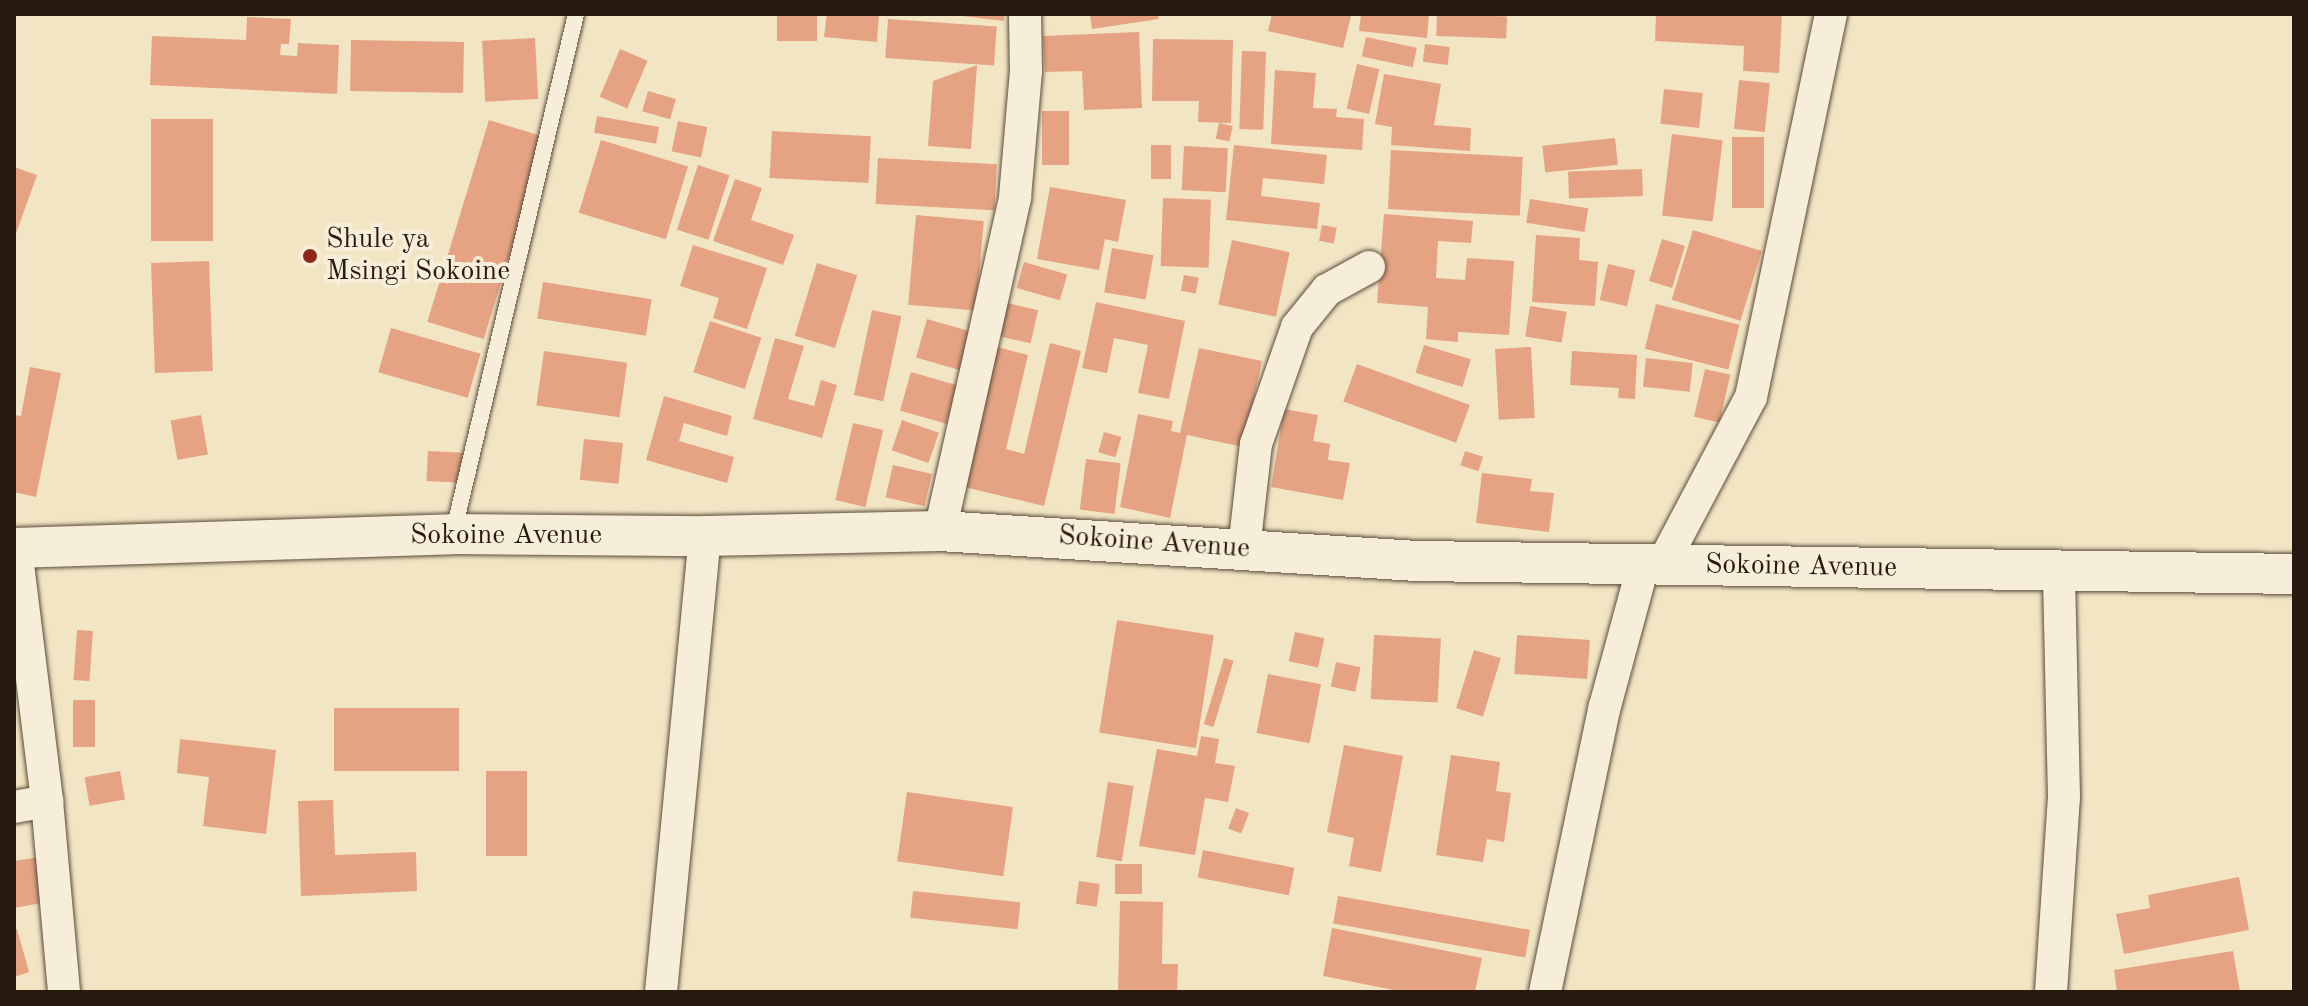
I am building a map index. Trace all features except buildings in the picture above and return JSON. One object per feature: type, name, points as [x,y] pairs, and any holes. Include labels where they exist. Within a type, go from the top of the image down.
[{"type":"street","points":[[940,531],[1015,197],[1026,71],[1025,14]]},
{"type":"street","points":[[1545,992],[1605,706],[1652,566],[1751,397],[1831,14]]},
{"type":"street","points":[[1244,549],[1256,444],[1297,327],[1327,290],[1369,267]]},
{"type":"street","name":"Sokoine Avenue","points":[[15,548],[453,534],[705,536],[940,531],[1420,561],[2294,574]]},
{"type":"street","points":[[661,992],[705,536]]},
{"type":"street","points":[[15,548],[47,801],[64,992]]},
{"type":"street","points":[[2051,992],[2064,797],[2059,571]]},
{"type":"street","points":[[14,807],[47,801]]},
{"type":"lane","points":[[453,534],[576,14]]},
{"type":"place","name":"Shule ya Msingi Sokoine","points":[[310,256]]}]
